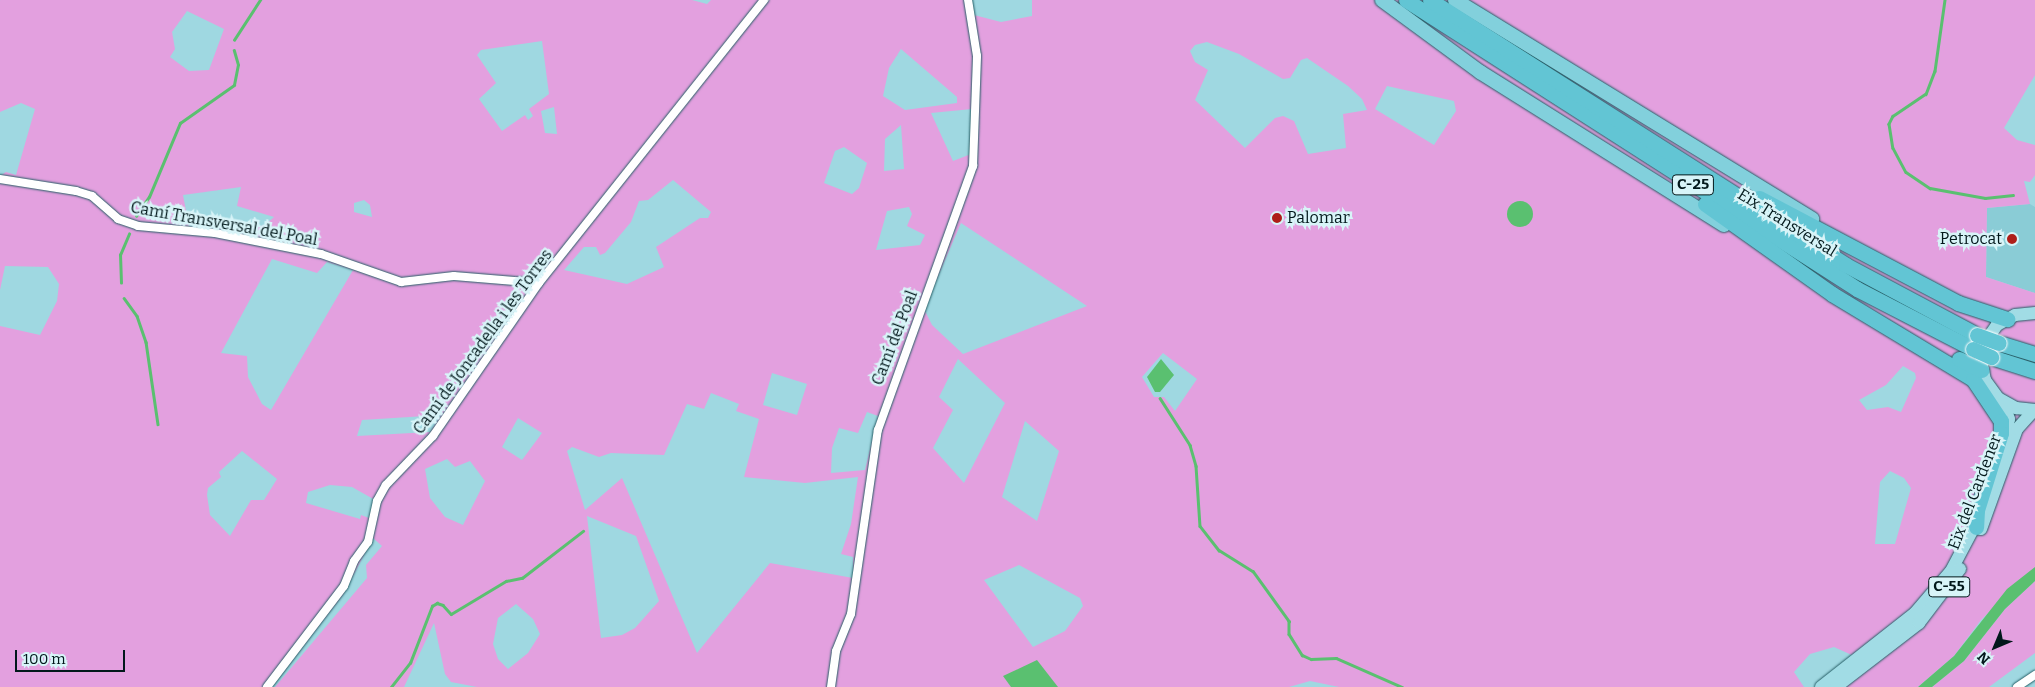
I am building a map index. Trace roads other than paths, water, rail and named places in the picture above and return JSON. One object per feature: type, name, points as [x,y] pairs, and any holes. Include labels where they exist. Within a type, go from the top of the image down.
[{"type":"highway","points":[[1382,0],[1480,72],[1832,294],[1967,372],[2001,421],[2001,433],[1977,510],[1976,527]]},
{"type":"highway","name":"Eix Transversal","points":[[1406,0],[1591,121],[1857,289],[1975,342],[1999,343],[2035,354]]},
{"type":"highway","name":"Eix Transversal","points":[[1430,0],[1846,265],[1975,342],[1991,357],[2035,371]]},
{"type":"highway","points":[[1456,0],[1849,242]]},
{"type":"highway","points":[[1591,121],[1832,294]]},
{"type":"highway","points":[[1688,163],[1849,242],[1958,302],[2007,318]]},
{"type":"highway","points":[[1913,342],[1982,370]]},
{"type":"main road","points":[[2004,402],[1989,387],[1982,370],[1986,342],[2007,318],[2035,313]]},
{"type":"main road","name":"Eix del Cardener","points":[[1821,687],[1915,613],[1951,571],[1976,527],[2007,428],[2004,402]]},
{"type":"main road","name":"C-55","points":[[2004,402],[2035,410]]},
{"type":"main road","name":"Eix del Cardener","points":[[1836,687],[1919,623],[1952,583],[1980,532],[2017,429],[2035,410]]},
{"type":"main road","name":"Eix del Cardener","points":[[1829,687],[1852,664]]},
{"type":"street","name":"Camí de Joncadella i les Torres","points":[[267,687],[344,586],[368,542],[377,501],[386,484],[433,436],[539,283],[764,0]]},
{"type":"street","name":"Camí del Poal","points":[[831,687],[836,651],[854,596],[878,430],[973,166],[977,56],[968,0]]},
{"type":"street","name":"Camí Transversal del Poal","points":[[0,179],[76,191],[92,196],[118,219],[138,226],[215,233],[321,254],[401,282],[454,276],[539,283]]},
{"type":"street","points":[[2017,687],[2035,675]]},
{"type":"waterway","points":[[234,40],[260,0]]},
{"type":"waterway","points":[[1945,0],[1935,71],[1926,94],[1893,116],[1889,124],[1893,148],[1906,172],[1930,188],[1985,198],[2013,195]]},
{"type":"waterway","points":[[136,216],[149,197],[180,123],[234,85],[238,65],[234,51]]},
{"type":"waterway","points":[[121,283],[120,255],[129,234]]},
{"type":"waterway","points":[[124,298],[137,316],[146,342],[158,424]]},
{"type":"waterway","points":[[1160,398],[1190,445],[1196,466],[1200,526],[1219,550],[1253,571],[1289,621],[1289,634],[1302,655],[1311,659],[1336,658],[1402,687]]},
{"type":"waterway","points":[[391,687],[410,663],[432,606],[437,603],[443,605],[451,614],[506,581],[522,578],[583,531]]},
{"type":"place","name":"Palomar","points":[[1277,218]]},
{"type":"place","name":"Petrocat","points":[[2012,239]]}]
